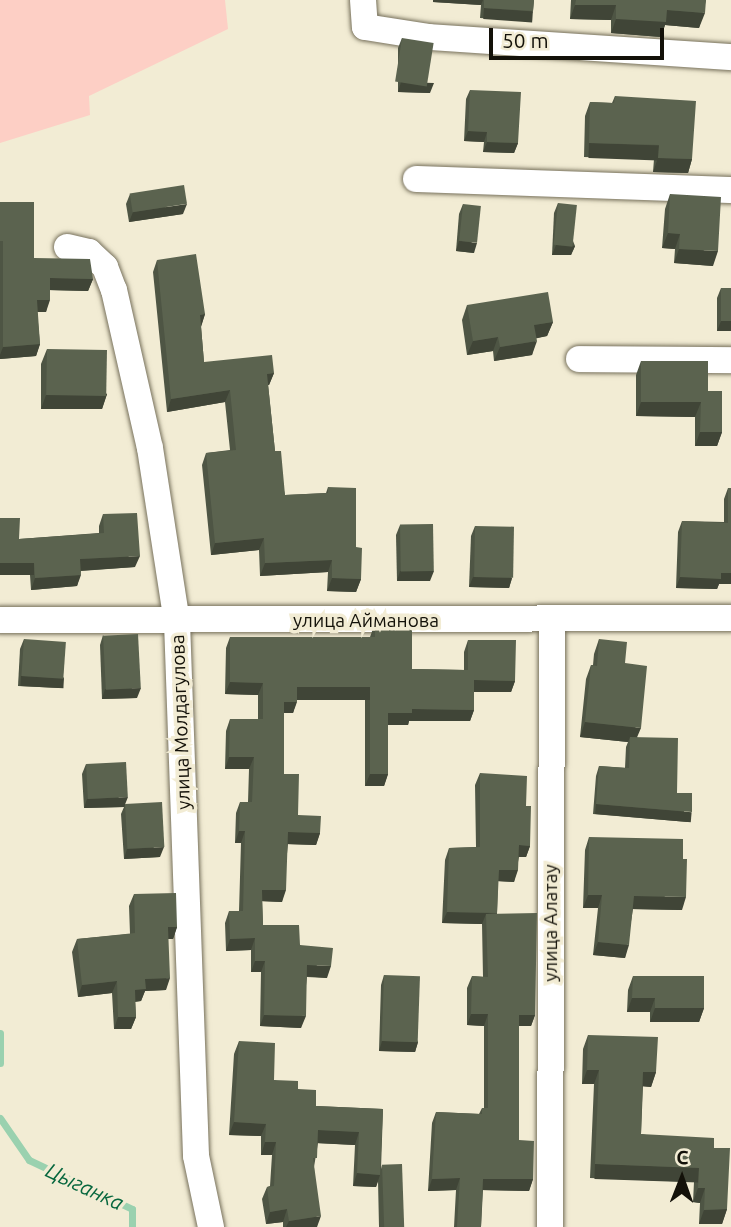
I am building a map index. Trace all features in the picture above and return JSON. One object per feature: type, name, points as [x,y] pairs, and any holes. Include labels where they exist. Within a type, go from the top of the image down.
[{"type":"street","points":[[363,0],[365,27],[429,37],[731,57]]},
{"type":"street","points":[[416,179],[731,190]]},
{"type":"street","name":"улица Молдагулова","points":[[68,247],[89,252],[105,267],[114,290],[150,447],[177,622],[196,1156],[211,1227]]},
{"type":"street","points":[[579,359],[731,360]]},
{"type":"street","name":"улица Айманова","points":[[0,620],[177,622],[731,618]]},
{"type":"street","name":"улица Алатау","points":[[550,1227],[552,620]]},
{"type":"shaded area","points":[[0,0],[225,0],[228,29],[89,96],[90,115],[0,143]]},
{"type":"building","points":[[484,0],[534,0],[533,11],[484,8]]},
{"type":"building","points":[[576,0],[706,0],[705,13],[667,10],[666,22],[616,19],[616,5],[575,5]]},
{"type":"building","points":[[402,38],[434,43],[427,86],[395,81]]},
{"type":"building","points":[[470,90],[521,92],[518,143],[487,142],[487,132],[468,131]]},
{"type":"building","points":[[615,96],[696,101],[692,159],[658,158],[659,145],[589,143],[590,102],[614,103]]},
{"type":"building","points":[[184,185],[187,204],[133,212],[130,194]]},
{"type":"building","points":[[670,194],[721,197],[718,251],[679,249],[680,234],[668,233]]},
{"type":"building","points":[[0,202],[34,202],[34,258],[90,259],[93,279],[50,278],[50,300],[37,300],[40,344],[3,347],[3,241],[0,241]]},
{"type":"building","points":[[558,203],[577,205],[573,247],[554,245]]},
{"type":"building","points":[[463,204],[481,206],[477,243],[459,241]]},
{"type":"building","points":[[196,254],[205,314],[200,315],[204,362],[272,355],[274,373],[267,374],[275,451],[281,451],[285,495],[328,493],[328,487],[356,488],[356,547],[362,548],[361,579],[332,578],[332,560],[265,563],[264,538],[215,543],[206,453],[236,450],[230,390],[171,399],[157,260]]},
{"type":"building","points":[[721,288],[731,288],[731,321],[721,321]]},
{"type":"building","points":[[548,292],[553,322],[534,325],[537,341],[500,347],[498,337],[473,341],[467,305]]},
{"type":"building","points":[[47,349],[107,350],[106,396],[46,395]]},
{"type":"building","points":[[641,361],[708,361],[708,391],[722,391],[722,432],[700,432],[701,402],[641,402]]},
{"type":"building","points":[[728,488],[731,488],[731,573],[721,573],[721,579],[680,577],[682,521],[728,523]]},
{"type":"building","points":[[137,513],[140,556],[80,559],[81,575],[35,578],[34,563],[0,563],[0,518],[20,518],[19,539],[104,533],[103,514]]},
{"type":"building","points":[[433,524],[434,571],[401,572],[400,525]]},
{"type":"building","points":[[475,526],[514,527],[513,578],[474,577]]},
{"type":"building","points":[[375,623],[412,623],[412,669],[468,670],[468,640],[516,640],[515,681],[474,680],[474,710],[412,709],[412,713],[388,713],[388,774],[370,774],[370,687],[297,687],[297,702],[284,702],[284,774],[299,774],[298,815],[321,816],[320,833],[288,832],[286,890],[262,890],[263,925],[299,925],[300,945],[333,948],[331,966],[307,965],[306,1016],[264,1015],[265,961],[255,961],[255,938],[230,939],[229,911],[243,911],[245,831],[239,831],[240,802],[252,802],[254,757],[229,757],[230,719],[263,719],[263,683],[230,682],[230,637],[375,637]]},
{"type":"building","points":[[138,634],[141,688],[106,690],[103,636]]},
{"type":"building","points":[[24,639],[66,642],[63,679],[21,676]]},
{"type":"building","points":[[599,639],[627,642],[625,663],[647,666],[641,728],[585,722],[591,665],[597,666]]},
{"type":"building","points":[[630,737],[678,738],[677,793],[692,793],[692,812],[596,804],[599,766],[629,768]]},
{"type":"building","points":[[126,762],[128,797],[88,799],[86,764]]},
{"type":"building","points":[[480,773],[527,776],[526,806],[531,806],[530,846],[519,845],[518,870],[499,870],[497,913],[447,912],[449,848],[480,847]]},
{"type":"building","points":[[162,802],[164,847],[127,849],[125,804]]},
{"type":"building","points":[[589,837],[683,839],[683,859],[687,859],[686,897],[634,896],[629,945],[598,942],[602,895],[588,895]]},
{"type":"building","points":[[176,893],[177,927],[168,927],[170,978],[145,979],[146,989],[135,990],[136,1017],[118,1017],[117,981],[82,985],[77,939],[135,933],[134,894]]},
{"type":"building","points":[[537,913],[535,1015],[519,1015],[519,1140],[534,1141],[533,1179],[483,1179],[481,1227],[457,1227],[460,1178],[432,1179],[436,1112],[482,1114],[482,1108],[488,1108],[488,1014],[471,1014],[472,976],[488,977],[486,914]]},
{"type":"building","points":[[384,975],[420,976],[418,1042],[382,1041]]},
{"type":"building","points":[[633,976],[704,976],[704,1008],[655,1008],[655,998],[632,998]]},
{"type":"building","points":[[588,1035],[658,1037],[656,1072],[643,1072],[641,1134],[714,1138],[714,1148],[730,1148],[727,1209],[704,1210],[705,1188],[698,1188],[699,1168],[595,1164],[599,1070],[587,1070]]},
{"type":"building","points":[[239,1041],[275,1043],[274,1080],[298,1081],[298,1089],[316,1090],[316,1106],[383,1109],[380,1175],[357,1173],[359,1132],[318,1130],[317,1158],[313,1158],[321,1216],[289,1221],[287,1209],[270,1212],[267,1187],[274,1186],[276,1142],[265,1142],[266,1124],[234,1122]]},
{"type":"building","points":[[402,1164],[404,1227],[384,1227],[382,1165]]},
{"type":"waterway","name":"Цыганка","points":[[0,1033],[0,1063]]},
{"type":"waterway","name":"Цыганка","points":[[0,1118],[29,1160],[132,1209],[132,1227]]}]
